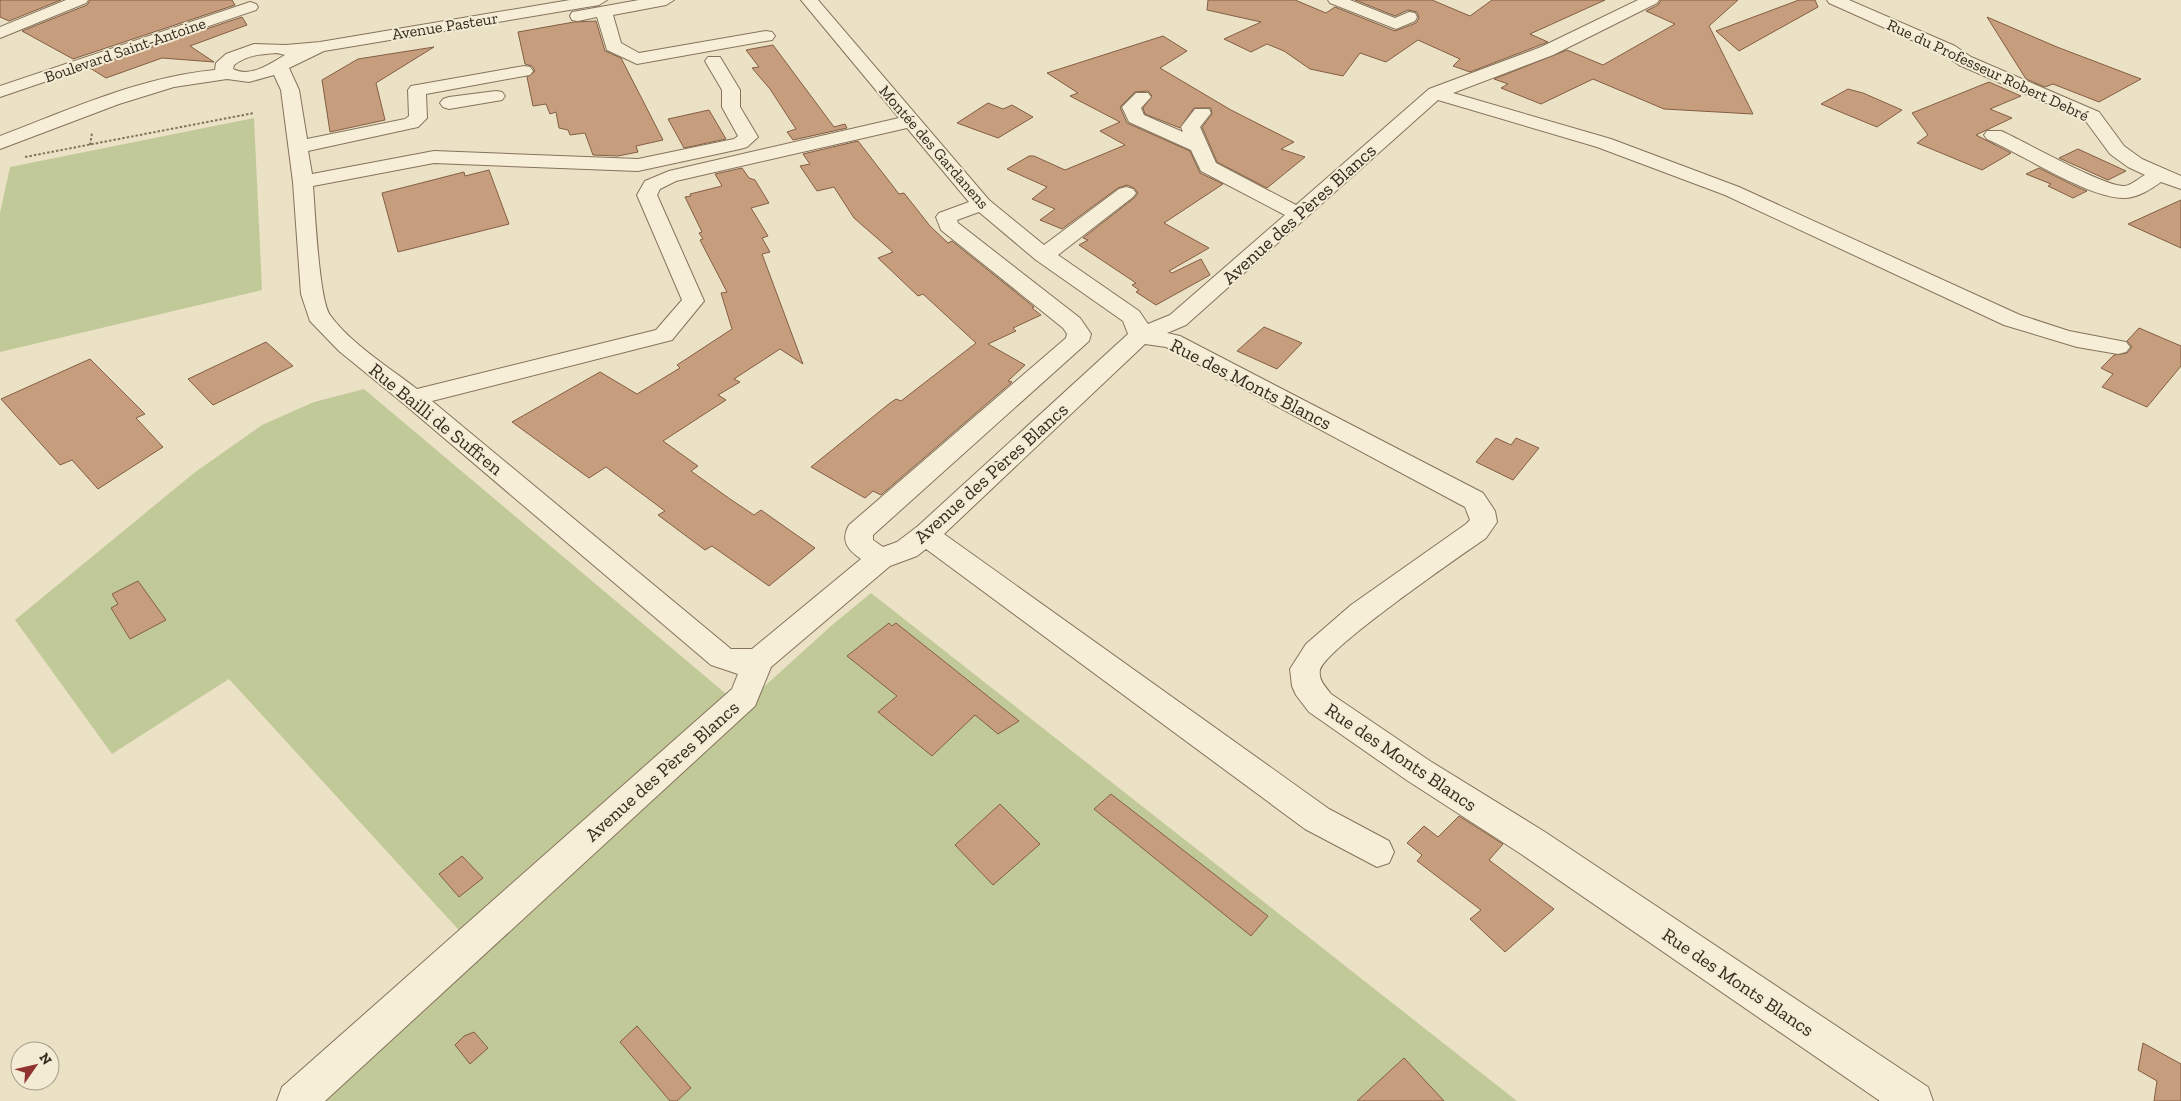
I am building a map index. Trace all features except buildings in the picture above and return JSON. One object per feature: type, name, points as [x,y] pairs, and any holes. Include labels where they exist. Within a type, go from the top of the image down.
[{"type":"street","points":[[0,33],[80,0]]},
{"type":"street","points":[[268,35],[320,47],[361,40],[386,47],[602,6],[666,0]]},
{"type":"street","name":"Montée des Gardanens","points":[[809,0],[982,204],[1044,255],[1131,316],[1137,324],[1140,336]]},
{"type":"street","points":[[1336,0],[1396,24],[1408,17]]},
{"type":"street","name":"Avenue des Pères Blancs","points":[[296,1101],[744,697],[758,660],[880,559],[907,549],[928,533],[1140,336],[1178,320],[1435,93],[1547,51],[1651,0]]},
{"type":"street","name":"Rue du Professeur Robert Debré","points":[[1835,0],[1950,50],[1965,61],[2092,116],[2118,150],[2135,163],[2181,183]]},
{"type":"street","points":[[602,6],[613,46],[638,59],[766,36]]},
{"type":"street","points":[[227,69],[232,58],[254,49],[268,35]]},
{"type":"street","points":[[227,69],[236,76],[258,75],[268,35]]},
{"type":"street","name":"Boulevard Saint-Antoine","points":[[0,92],[268,35]]},
{"type":"street","name":"Rue Bailli de Suffren","points":[[268,35],[290,90],[303,182],[312,294],[318,316],[346,346],[413,398],[721,657],[736,662],[758,660]]},
{"type":"street","points":[[303,182],[434,157],[546,163],[638,165],[740,143],[748,137],[731,107],[731,90],[714,61]]},
{"type":"street","points":[[0,137],[109,96],[227,69]]},
{"type":"street","points":[[0,143],[115,100],[227,69]]},
{"type":"street","points":[[298,147],[411,122],[418,118],[417,90],[524,71]]},
{"type":"street","points":[[1435,93],[1604,144],[1732,191],[2012,320],[2052,335],[2084,343],[2118,347]]},
{"type":"street","points":[[418,109],[496,96]]},
{"type":"street","points":[[1142,97],[1131,107],[1136,118],[1199,147]]},
{"type":"street","points":[[1202,113],[1190,127],[1208,167],[1299,214]]},
{"type":"street","points":[[413,398],[664,335],[693,301],[647,195],[652,185],[669,177],[911,121]]},
{"type":"street","points":[[1994,135],[2110,190],[2127,193],[2160,174]]},
{"type":"street","points":[[1044,255],[1126,193]]},
{"type":"street","points":[[880,559],[859,544],[859,532],[1077,341],[1078,334],[1072,323],[948,226],[946,218],[982,204]]},
{"type":"street","name":"Rue des Monts Blancs","points":[[1140,336],[1172,341],[1474,500],[1482,511],[1484,522],[1476,531],[1361,613],[1316,652],[1305,668],[1307,686],[1320,704],[1419,771],[1533,843],[1914,1101]]},
{"type":"street","points":[[928,533],[933,540],[1317,819],[1377,852]]},
{"type":"path","points":[[18,159],[254,113]]},
{"type":"path","points":[[90,145],[92,133]]},
{"type":"green space","points":[[254,118],[262,290],[0,352],[0,213],[10,167]]},
{"type":"green space","points":[[364,389],[731,698],[467,939],[229,679],[112,754],[15,620],[194,473],[262,425],[314,402]]},
{"type":"green space","points":[[871,593],[1517,1101],[307,1101],[831,626]]}]
